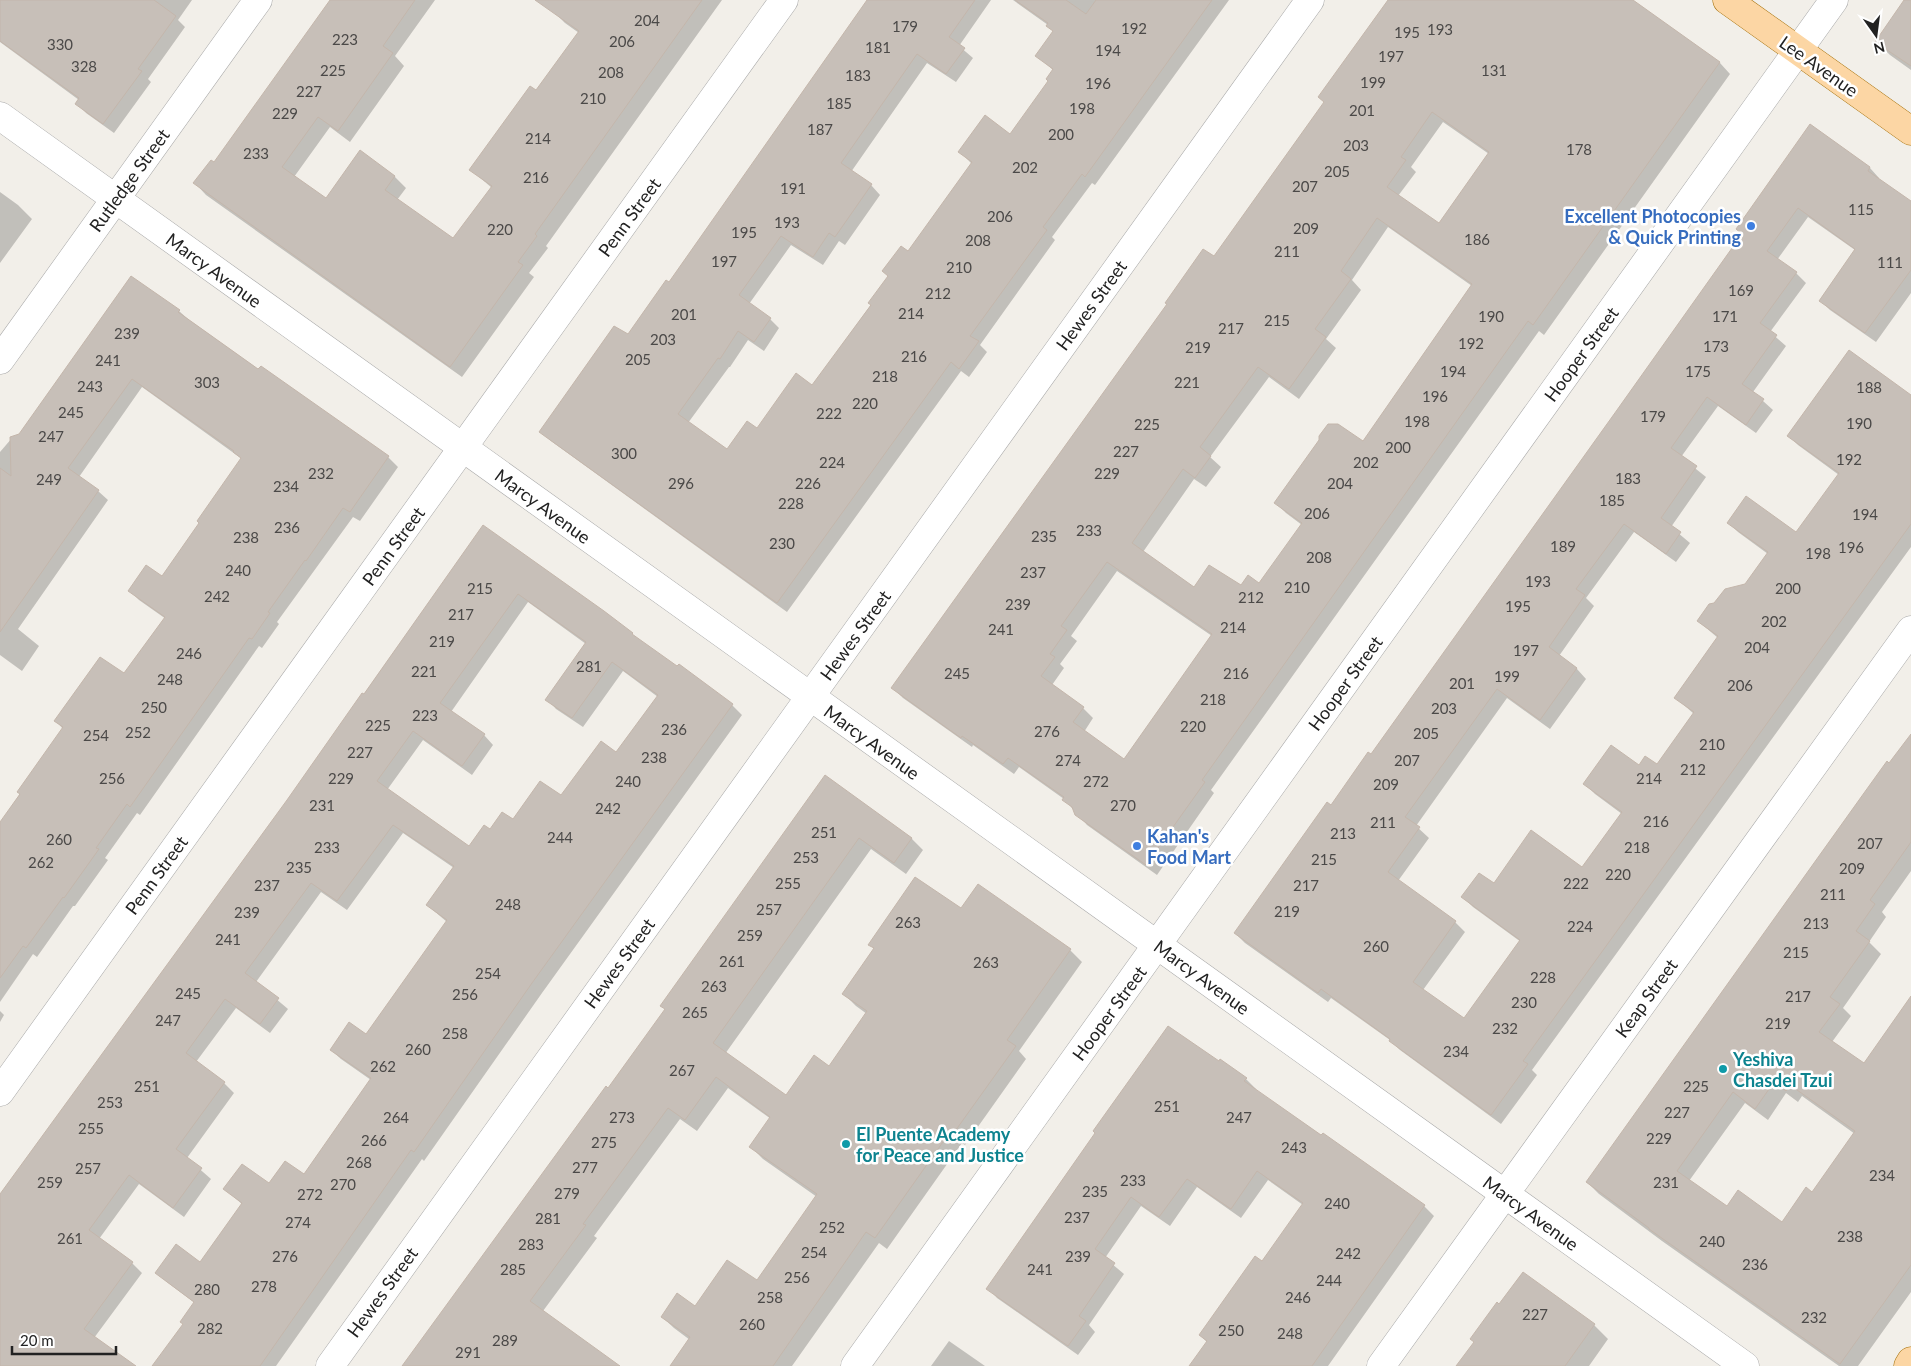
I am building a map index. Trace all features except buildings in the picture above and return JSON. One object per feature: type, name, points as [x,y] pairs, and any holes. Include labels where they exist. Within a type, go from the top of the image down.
[{"type":"main road","name":"Lee Avenue","points":[[1727,0],[1911,131]]},
{"type":"main road","points":[[1908,1366],[1911,1361]]},
{"type":"street","name":"Rutledge Street","points":[[0,360],[258,0]]},
{"type":"street","name":"Penn Street","points":[[0,1092],[784,0]]},
{"type":"street","name":"Hewes Street","points":[[330,1366],[1310,0]]},
{"type":"street","name":"Hooper Street","points":[[855,1366],[1834,0]]},
{"type":"street","name":"Marcy Avenue","points":[[0,116],[1745,1366]]},
{"type":"street","name":"Keap Street","points":[[1380,1366],[1911,630]]},
{"type":"place","name":"Excellent Photocopies & Quick Printing","points":[[1751,226]]},
{"type":"place","name":"Kahan's Food Mart","points":[[1137,846]]},
{"type":"place","name":"Yeshiva Chasdei Tzui","points":[[1723,1069]]},
{"type":"place","name":"El Puente Academy for Peace and Justice","points":[[846,1144]]}]
